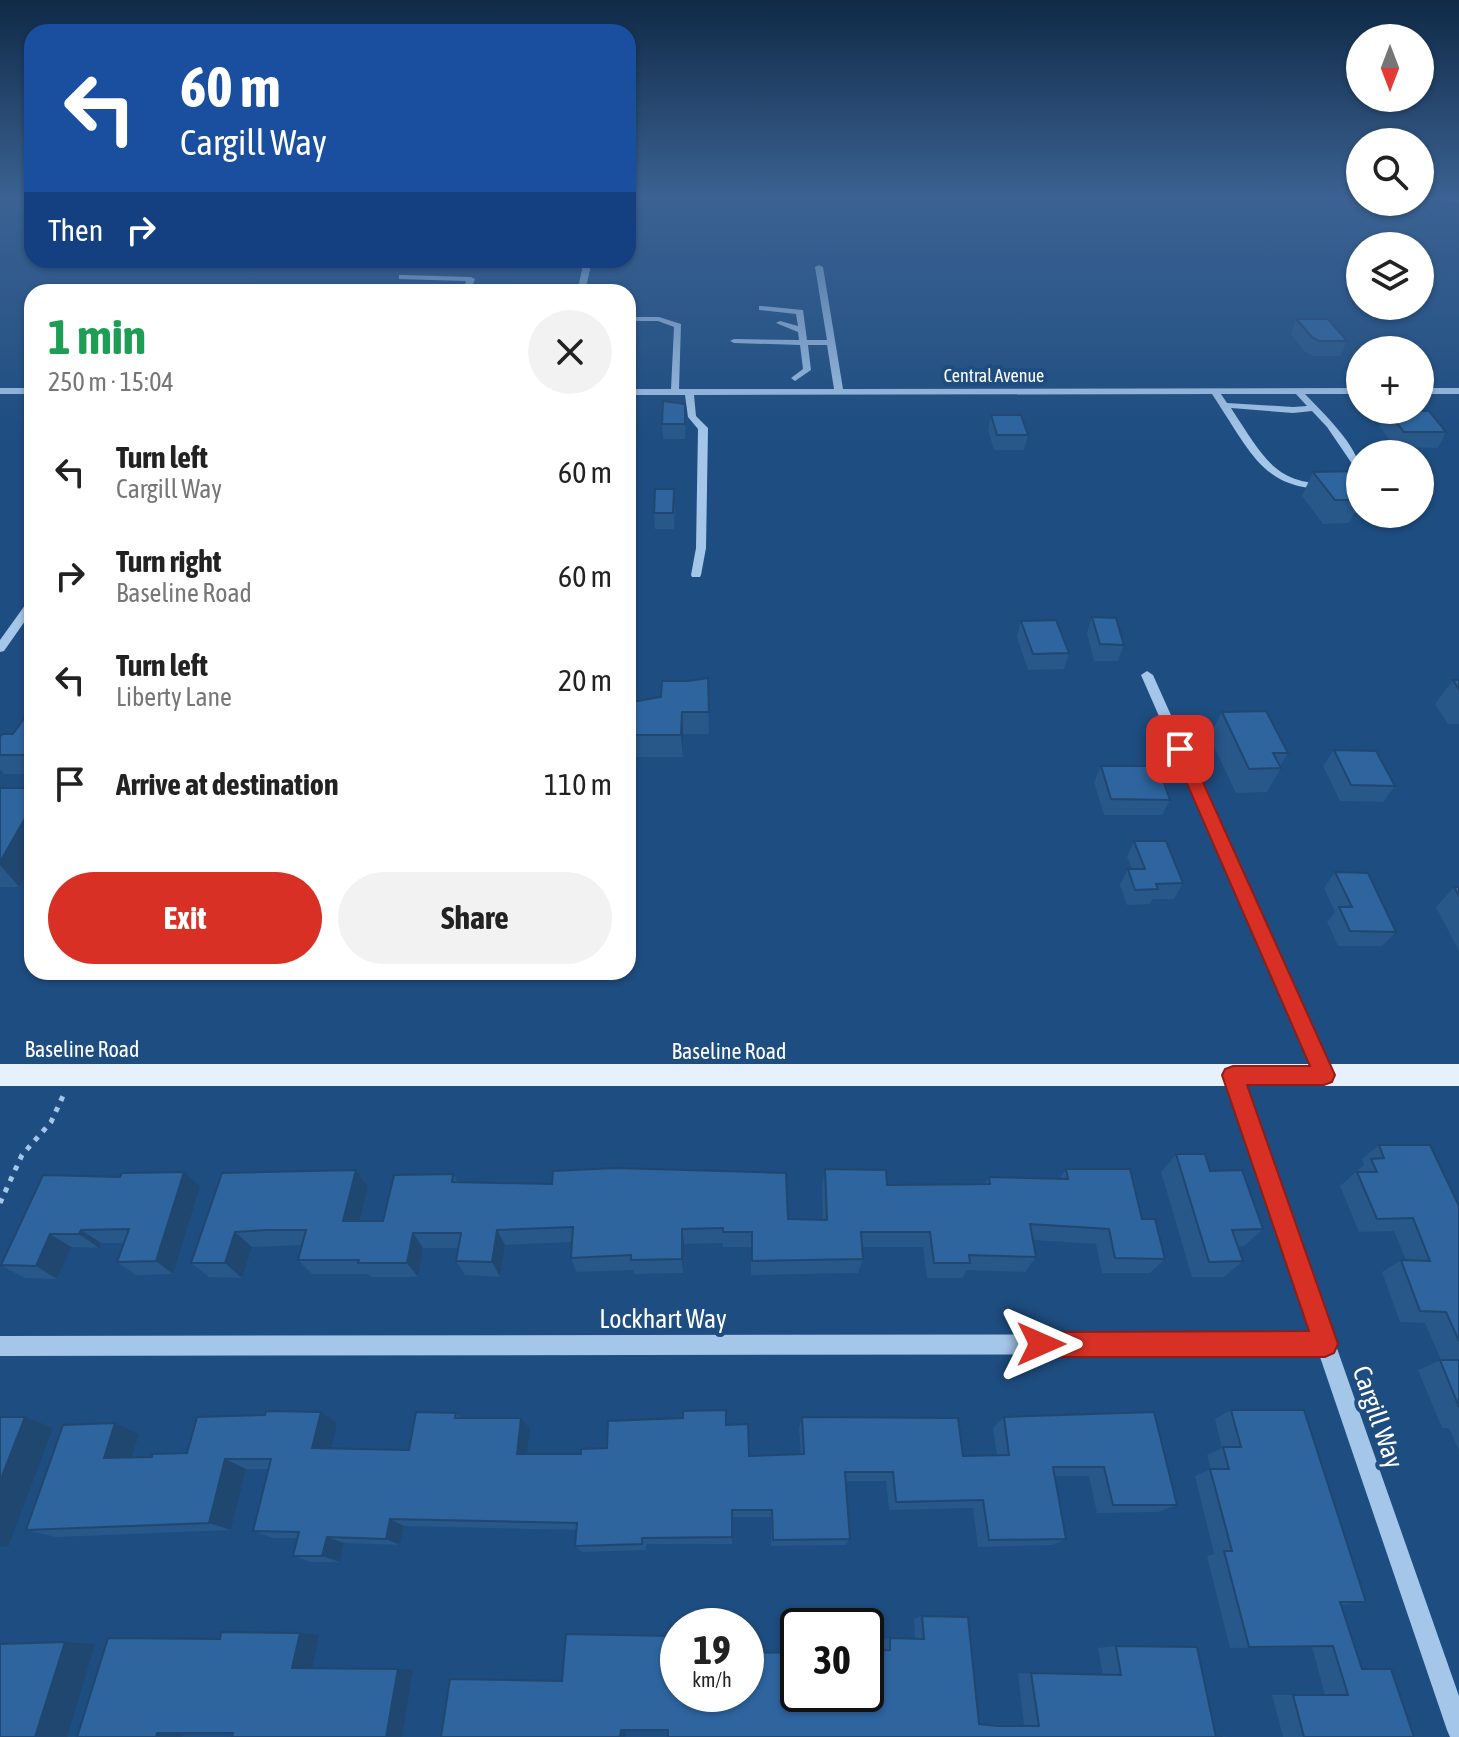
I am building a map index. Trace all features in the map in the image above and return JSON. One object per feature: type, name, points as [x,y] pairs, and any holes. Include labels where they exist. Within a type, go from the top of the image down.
[{"type":"main road","name":"Baseline Road","points":[[0,1075],[1459,1075]]},
{"type":"street","points":[[404,277],[471,279],[469,284]]},
{"type":"street","points":[[821,277],[839,392]]},
{"type":"street","points":[[762,308],[800,312],[801,343],[807,370],[795,378]]},
{"type":"street","points":[[636,319],[659,319],[678,326],[675,392]]},
{"type":"street","points":[[780,323],[801,330]]},
{"type":"street","points":[[734,341],[832,343]]},
{"type":"street","points":[[0,391],[24,391]]},
{"type":"street","points":[[1215,391],[1265,465],[1281,479],[1308,489],[1346,486]]},
{"type":"street","points":[[1298,391],[1346,450]]},
{"type":"street","name":"Central Avenue","points":[[636,392],[1346,391]]},
{"type":"street","points":[[1434,391],[1459,391]]},
{"type":"street","points":[[689,392],[692,417],[703,428],[701,548],[696,575]]},
{"type":"street","points":[[1224,405],[1293,410],[1314,408]]},
{"type":"street","points":[[0,648],[24,614]]},
{"type":"street","points":[[1147,675],[1324,1075]]},
{"type":"street","name":"Cargill Way","points":[[1233,1075],[1459,1730]]},
{"type":"street","name":"Lockhart Way","points":[[0,1346],[1325,1344]]},
{"type":"path","points":[[0,1203],[22,1155],[51,1122],[72,1075]]},
{"type":"building","points":[[1296,319],[1328,319],[1346,341],[1319,341]]},
{"type":"building","points":[[663,401],[685,404],[685,424],[662,424]]},
{"type":"building","points":[[991,415],[1021,415],[1028,435],[997,435]]},
{"type":"building","points":[[1434,417],[1446,432],[1404,432],[1398,424],[1434,424]]},
{"type":"building","points":[[1346,471],[1346,500],[1335,500],[1313,472]]},
{"type":"building","points":[[655,489],[674,489],[673,513],[654,513]]},
{"type":"building","points":[[1092,617],[1116,618],[1124,645],[1100,644]]},
{"type":"building","points":[[1056,620],[1069,653],[1033,654],[1021,621]]},
{"type":"building","points":[[708,678],[709,712],[682,712],[681,735],[636,735],[636,701],[661,697],[662,681]]},
{"type":"building","points":[[1266,711],[1288,753],[1273,753],[1281,768],[1249,769],[1222,712]]},
{"type":"building","points":[[24,718],[24,755],[0,755],[0,737],[2,734],[13,734]]},
{"type":"building","points":[[1334,750],[1376,751],[1395,786],[1351,785]]},
{"type":"building","points":[[1101,766],[1158,766],[1170,800],[1111,799]]},
{"type":"building","points":[[0,788],[24,788],[24,820],[0,862]]},
{"type":"building","points":[[1134,841],[1166,841],[1183,883],[1156,884],[1158,889],[1135,890],[1128,869],[1145,869]]},
{"type":"building","points":[[1335,872],[1368,873],[1396,932],[1350,931],[1339,907],[1352,907]]},
{"type":"building","points":[[1379,1145],[1430,1145],[1459,1206],[1459,1341],[1446,1312],[1420,1311],[1401,1260],[1430,1261],[1413,1218],[1377,1219],[1357,1172],[1377,1172],[1371,1159],[1384,1158]]},
{"type":"building","points":[[1176,1154],[1205,1154],[1210,1171],[1242,1170],[1263,1229],[1232,1230],[1243,1261],[1209,1262]]},
{"type":"building","points":[[616,1168],[786,1173],[788,1219],[827,1220],[825,1169],[886,1170],[887,1185],[990,1184],[989,1177],[1068,1179],[1066,1169],[1130,1169],[1142,1219],[1155,1219],[1165,1259],[1115,1258],[1109,1229],[1030,1224],[1036,1257],[969,1255],[970,1263],[934,1263],[930,1232],[861,1232],[863,1259],[752,1261],[752,1232],[723,1232],[723,1228],[682,1229],[682,1259],[631,1260],[631,1255],[571,1258],[573,1227],[497,1230],[492,1262],[456,1261],[461,1233],[413,1233],[407,1263],[298,1260],[306,1230],[266,1230],[235,1232],[225,1263],[191,1263],[222,1173],[356,1170],[343,1221],[383,1221],[394,1175],[453,1174],[452,1182],[552,1184],[553,1171]]},
{"type":"building","points":[[184,1172],[156,1261],[117,1262],[129,1229],[81,1230],[79,1234],[50,1234],[36,1266],[1,1265],[43,1175],[120,1177],[122,1173]]},
{"type":"building","points":[[1440,1360],[1459,1360],[1459,1407]]},
{"type":"building","points":[[726,1410],[726,1425],[748,1424],[749,1456],[804,1454],[802,1417],[958,1418],[963,1456],[1009,1455],[1004,1417],[1154,1412],[1177,1505],[1113,1505],[1104,1467],[1053,1467],[1066,1539],[989,1540],[983,1500],[896,1502],[893,1472],[845,1472],[850,1539],[773,1540],[772,1510],[732,1510],[732,1537],[642,1538],[642,1544],[575,1546],[577,1523],[390,1519],[386,1539],[327,1537],[322,1556],[293,1556],[299,1532],[253,1531],[271,1459],[225,1459],[209,1523],[26,1530],[63,1425],[115,1423],[104,1458],[152,1457],[152,1454],[187,1453],[197,1417],[265,1415],[266,1411],[321,1412],[312,1448],[409,1450],[416,1412],[456,1413],[455,1418],[521,1418],[517,1454],[581,1454],[581,1449],[607,1448],[608,1421],[683,1418],[683,1411]]},
{"type":"building","points":[[1231,1410],[1304,1410],[1366,1602],[1340,1602],[1362,1669],[1391,1669],[1414,1737],[1304,1737],[1293,1695],[1348,1695],[1333,1646],[1249,1647],[1224,1551],[1232,1551],[1210,1469],[1229,1469],[1223,1447],[1241,1447]]},
{"type":"building","points":[[0,1417],[25,1417],[0,1481]]},
{"type":"building","points":[[922,1616],[968,1617],[979,1724],[998,1726],[1039,1726],[1031,1673],[1121,1675],[1116,1646],[1197,1647],[1216,1737],[668,1737],[668,1730],[621,1730],[620,1737],[441,1737],[450,1679],[562,1681],[566,1634],[660,1636],[660,1712],[764,1712],[764,1653],[780,1652],[780,1712],[884,1712],[884,1650],[890,1650],[890,1638],[924,1639]]},
{"type":"building","points":[[221,1632],[300,1633],[292,1668],[398,1669],[386,1737],[232,1737],[233,1733],[157,1733],[156,1737],[77,1737],[108,1638],[220,1639]]},
{"type":"building","points":[[65,1642],[35,1737],[0,1737],[0,1644]]},
{"type":"route","points":[[1041,1344],[1325,1344],[1233,1075],[1324,1075],[1180,749]]}]
